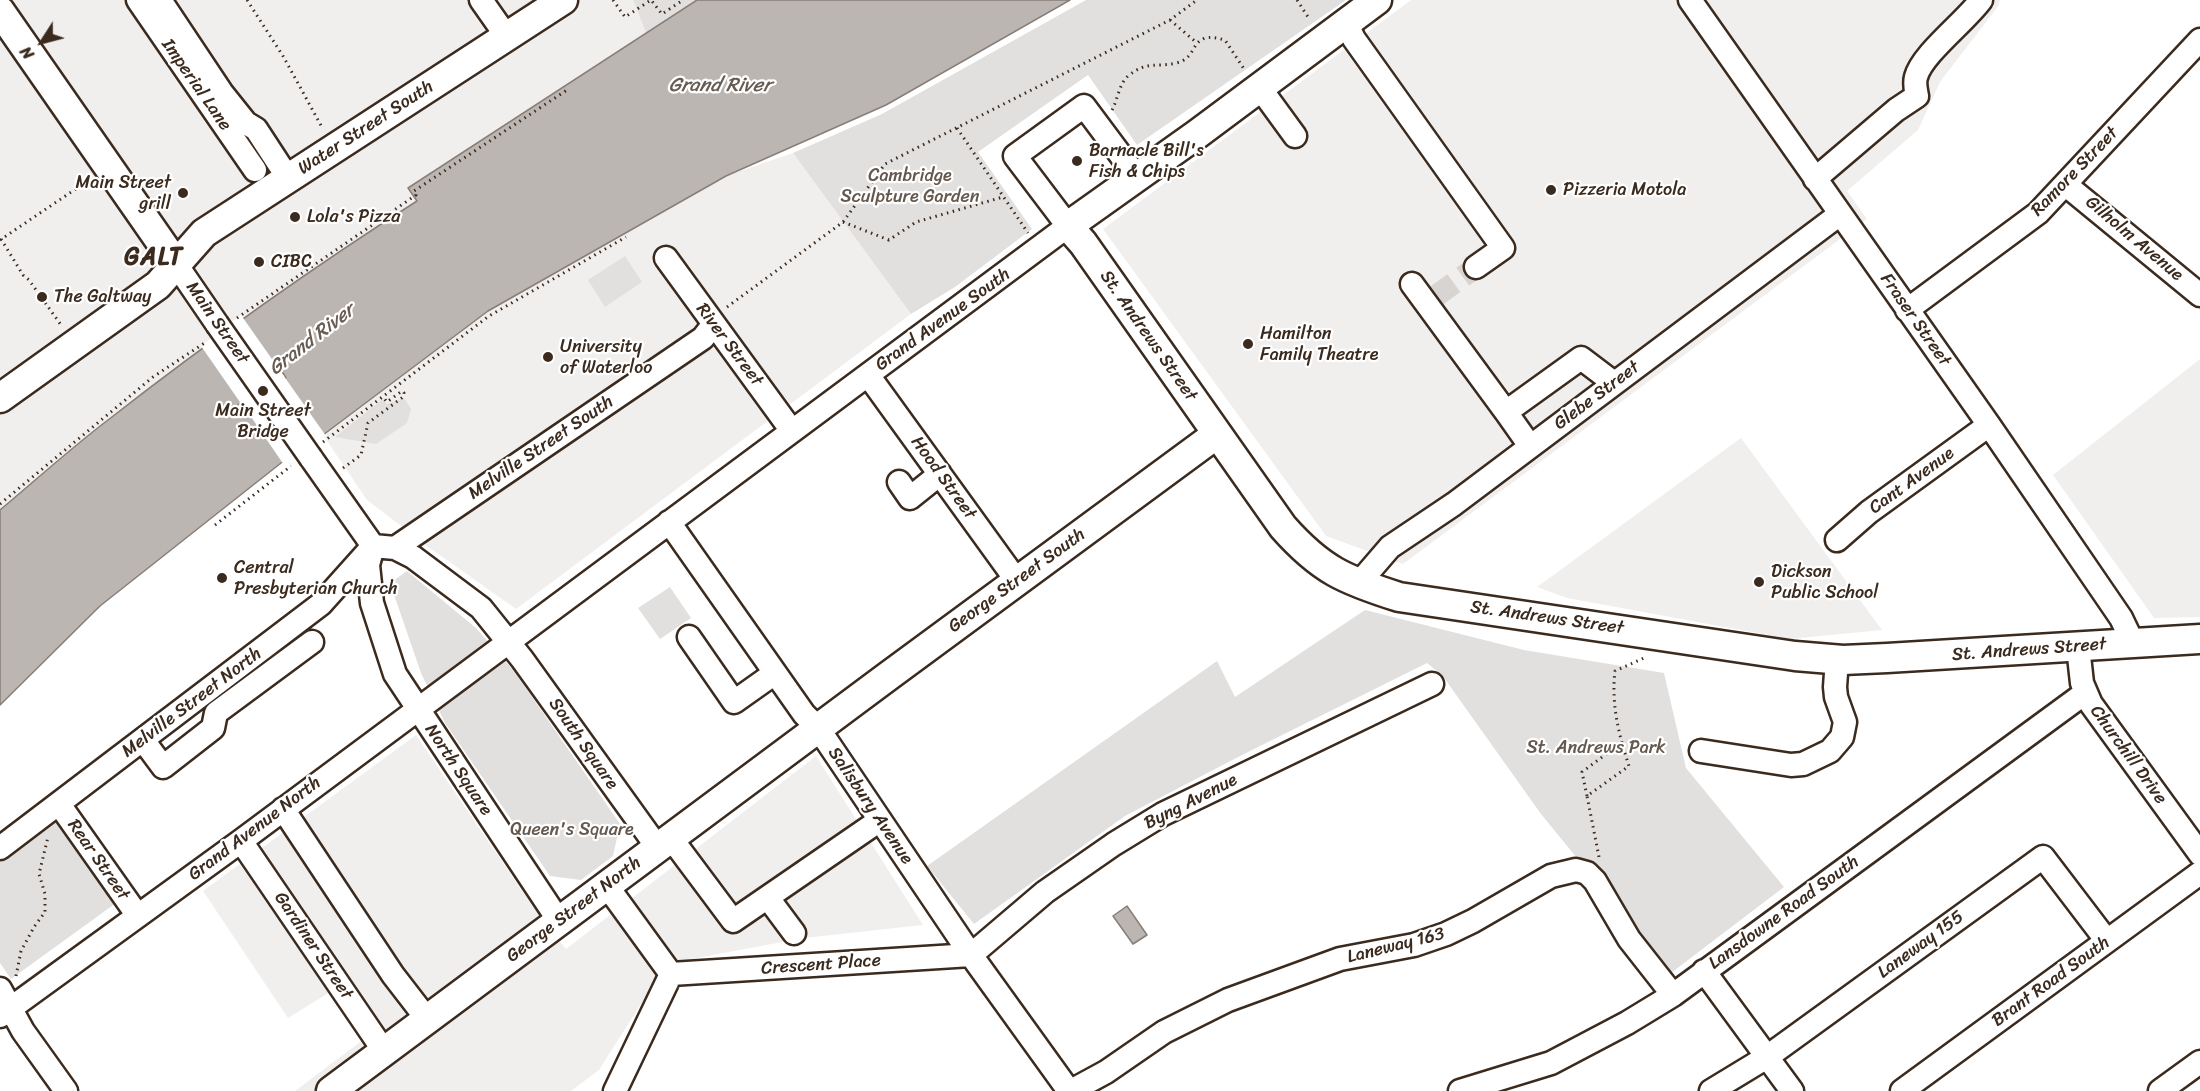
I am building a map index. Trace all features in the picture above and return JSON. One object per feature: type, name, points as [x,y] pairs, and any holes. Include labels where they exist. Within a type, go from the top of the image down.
[{"type":"main road","name":"Water Street South","points":[[0,398],[159,285],[204,233],[563,0]]},
{"type":"main road","name":"Grand Avenue South","points":[[1068,226],[1137,177],[1253,79],[1346,23],[1377,0]]},
{"type":"main road","name":"Main Street","points":[[0,11],[176,264]]},
{"type":"main road","name":"St. Andrews Street","points":[[1068,226],[1083,243],[1277,519],[1302,548],[1328,569],[1359,583],[1399,597],[1795,656],[1837,659],[2200,639]]},
{"type":"main road","name":"George Street South","points":[[818,729],[1217,435]]},
{"type":"main road","name":"George Street North","points":[[330,1091],[818,729]]},
{"type":"street","name":"Imperial Lane","points":[[138,0],[255,170]]},
{"type":"street","points":[[160,0],[222,93],[246,123],[256,129],[288,178]]},
{"type":"street","points":[[481,0],[507,37]]},
{"type":"street","name":"Fraser Street","points":[[1690,0],[1989,425],[2121,618],[2133,643]]},
{"type":"street","points":[[1815,179],[1896,110],[1917,96],[1916,76],[1924,62],[1981,0]]},
{"type":"street","points":[[1346,23],[1354,39],[1503,248],[1476,267]]},
{"type":"street","name":"Ramore Street","points":[[1907,310],[2038,213],[2200,40]]},
{"type":"street","points":[[1253,79],[1295,136]]},
{"type":"street","points":[[1068,226],[1015,156],[1084,106],[1137,177]]},
{"type":"street","name":"Gilholm Avenue","points":[[2066,185],[2200,295]]},
{"type":"street","name":"Glebe Street","points":[[1359,583],[1390,547],[1454,504],[1840,214]]},
{"type":"street","name":"Grand Avenue South","points":[[509,640],[1068,226]]},
{"type":"street","name":"River Street","points":[[666,258],[792,431]]},
{"type":"street","name":"Main Street","points":[[176,264],[309,455],[384,547]]},
{"type":"street","points":[[1412,284],[1431,299],[1530,446]]},
{"type":"street","name":"Melville Street South","points":[[384,547],[703,338],[713,325]]},
{"type":"street","points":[[1506,412],[1581,358],[1614,383]]},
{"type":"street","name":"Hood Street","points":[[868,375],[1017,581]]},
{"type":"street","name":"Cant Avenue","points":[[1838,540],[1869,512],[1989,425]]},
{"type":"street","points":[[899,482],[910,498],[940,474]]},
{"type":"street","name":"Salisbury Avenue","points":[[669,522],[804,714],[818,729],[971,955],[1070,1091]]},
{"type":"street","points":[[416,709],[395,674],[372,603],[368,565],[384,547],[413,557],[481,608],[509,640]]},
{"type":"street","name":"Melville Street North","points":[[0,848],[321,604],[384,547]]},
{"type":"street","points":[[689,638],[734,702],[775,673]]},
{"type":"street","name":"Grand Avenue North","points":[[7,998],[138,916],[509,640]]},
{"type":"street","name":"South Square","points":[[509,640],[664,843],[733,921],[768,898]]},
{"type":"street","points":[[143,740],[163,767],[213,728],[216,713],[312,642]]},
{"type":"street","name":"Churchill Drive","points":[[2079,647],[2082,683],[2091,704],[2200,854]]},
{"type":"street","points":[[1701,751],[1791,765],[1809,762],[1832,750],[1839,742],[1845,727],[1844,717],[1836,697],[1837,659]]},
{"type":"street","name":"Byng Avenue","points":[[971,955],[1045,892],[1114,844],[1163,814],[1432,684]]},
{"type":"street","name":"Lansdowne Road South","points":[[1460,1091],[1551,1063],[1627,1023],[1673,995],[2085,693]]},
{"type":"street","name":"North Square","points":[[416,709],[559,921]]},
{"type":"street","name":"Rear Street","points":[[59,804],[138,916]]},
{"type":"street","points":[[283,809],[393,975],[427,1019]]},
{"type":"street","points":[[795,933],[768,898],[880,820]]},
{"type":"street","name":"Gardiner Street","points":[[241,841],[384,1051]]},
{"type":"street","name":"Laneway 155","points":[[1711,1091],[1767,1058],[2043,857],[2107,941]]},
{"type":"street","name":"Laneway 163","points":[[1070,1091],[1106,1072],[1164,1032],[1228,1000],[1340,959],[1414,945],[1446,934],[1551,876],[1576,870],[1587,873]]},
{"type":"street","points":[[1587,873],[1595,881],[1629,939],[1673,995]]},
{"type":"street","name":"Brant Road South","points":[[1902,1091],[2200,873]]},
{"type":"street","points":[[607,886],[671,974],[615,1091]]},
{"type":"street","name":"Crescent Place","points":[[671,974],[971,955]]},
{"type":"street","points":[[1704,971],[1792,1091]]},
{"type":"street","points":[[7,998],[23,1031],[66,1091]]},
{"type":"street","points":[[2160,1091],[2200,1062]]},
{"type":"path","points":[[247,0],[283,56],[324,130]]},
{"type":"path","points":[[614,1],[626,17],[651,0],[662,14],[683,0]]},
{"type":"path","points":[[713,325],[722,311],[843,222],[885,164],[1170,20],[1197,0]]},
{"type":"path","points":[[1297,0],[1311,21]]},
{"type":"path","points":[[1170,20],[1197,43]]},
{"type":"path","points":[[1101,128],[1117,101],[1120,88],[1126,78],[1149,64],[1178,63],[1187,57],[1203,38],[1213,36],[1225,40],[1253,79]]},
{"type":"path","points":[[0,504],[153,377],[220,328],[416,195],[414,192],[567,90]]},
{"type":"path","points":[[957,128],[1029,235]]},
{"type":"path","points":[[61,325],[0,240],[89,180]]},
{"type":"path","points":[[843,222],[889,240],[916,222],[1003,197]]},
{"type":"path","points":[[215,525],[489,316],[626,237]]},
{"type":"path","points":[[343,468],[361,455],[368,423],[403,397],[404,393],[402,391],[387,402],[383,397]]},
{"type":"path","points":[[1587,796],[1629,766],[1618,733],[1615,671],[1647,656]]},
{"type":"path","points":[[1587,873],[1600,858],[1582,771],[1621,742]]},
{"type":"path","points":[[7,998],[21,951],[33,927],[45,912],[45,894],[39,874],[59,804]]},
{"type":"shaded area","points":[[0,0],[633,0],[648,38],[408,188],[417,201],[340,250],[248,314],[107,421],[0,510]]},
{"type":"shaded area","points":[[1411,0],[2000,0],[1999,5],[1940,82],[1918,130],[1847,191],[1867,219],[1403,564],[1326,536],[1103,229]]},
{"type":"shaded area","points":[[793,153],[911,314],[516,609],[367,500],[323,435],[488,311],[726,176]]},
{"type":"shaded area","points":[[2200,359],[2200,617],[2154,618],[2053,475]]},
{"type":"shaded area","points":[[1741,438],[1882,630],[1790,639],[1567,598],[1537,587]]},
{"type":"shaded area","points":[[416,735],[533,907],[566,949],[816,756],[923,925],[804,938],[691,959],[648,993],[599,1070],[571,1091],[295,1091],[364,1039],[330,992],[288,1018],[203,891]]},
{"type":"green space","points":[[633,0],[703,0],[648,38]]},
{"type":"green space","name":"Cambridge Sculpture Garden","points":[[1086,0],[1346,0],[1137,145],[1088,75],[978,152],[1032,229],[955,287],[911,314],[793,153],[882,114]]},
{"type":"green space","points":[[625,256],[642,282],[605,307],[588,280]]},
{"type":"green space","points":[[404,398],[411,409],[407,423],[376,444],[335,437],[383,399],[387,404]]},
{"type":"green space","name":"Queen's Square","points":[[407,571],[476,628],[514,671],[620,824],[613,856],[581,880],[550,876],[445,723],[421,673],[390,583]]},
{"type":"green space","points":[[670,587],[691,618],[660,639],[638,608]]},
{"type":"green space","name":"St. Andrews Park","points":[[1365,610],[1524,650],[1664,673],[1686,768],[1784,887],[1671,973],[1541,814],[1442,675],[1427,663],[1125,816],[974,924],[927,866],[1217,661],[1235,697]]},
{"type":"green space","points":[[57,817],[116,903],[11,979],[0,963],[0,860]]},
{"type":"water","name":"Grand River","points":[[697,0],[1070,0],[886,105],[726,176],[488,311],[323,435],[281,463],[100,606],[0,705],[0,510],[94,431],[183,362],[299,280],[417,201],[408,188]],"holes":[[[283,373],[286,378],[238,412],[234,411],[235,407]]]},
{"type":"water","points":[[1127,906],[1147,935],[1133,944],[1113,916]]},
{"type":"pier","name":"Main Street Bridge","points":[[241,315],[326,436],[284,465],[243,405],[283,377],[242,405],[201,346]]},
{"type":"tunnel","points":[[1436,296],[1476,267]]},
{"type":"place","name":"Barnacle Bill's Fish & Chips","points":[[1077,161]]},
{"type":"place","name":"Pizzeria Motola","points":[[1551,190]]},
{"type":"place","name":"Main Street grill","points":[[183,193]]},
{"type":"place","name":"Lola's Pizza","points":[[295,217]]},
{"type":"place","name":"CIBC","points":[[259,262]]},
{"type":"place","name":"The Galtway","points":[[42,297]]},
{"type":"place","name":"Hamilton Family Theatre","points":[[1248,344]]},
{"type":"place","name":"University of Waterloo","points":[[548,357]]},
{"type":"place","name":"Main Street Bridge","points":[[263,391]]},
{"type":"place","name":"Central Presbyterian Church","points":[[222,578]]},
{"type":"place","name":"Dickson Public School","points":[[1759,582]]},
{"type":"district","name":"GALT","points":[[154,258]]}]
